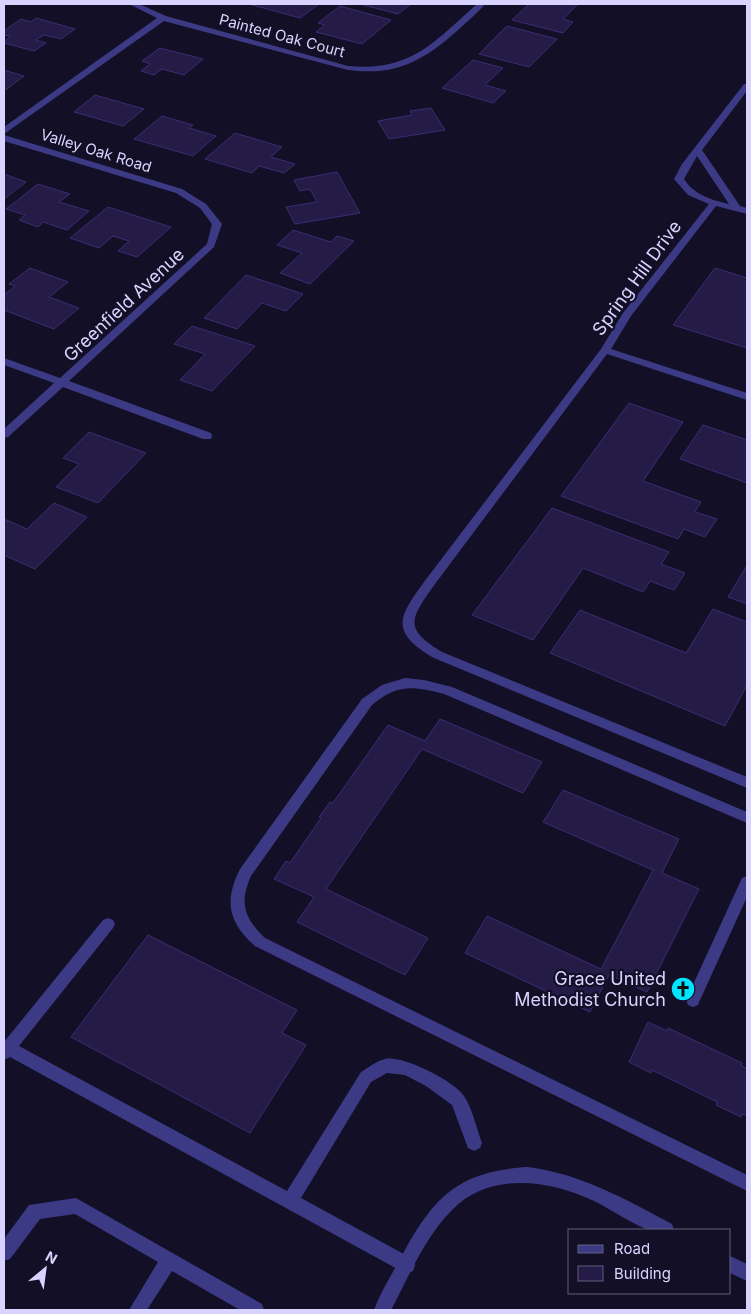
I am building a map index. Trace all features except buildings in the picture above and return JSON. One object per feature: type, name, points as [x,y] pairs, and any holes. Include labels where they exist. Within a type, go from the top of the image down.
[{"type":"street","name":"Painted Oak Court","points":[[133,4],[163,18],[348,68],[376,70],[406,63],[426,53],[480,4]]},
{"type":"street","points":[[4,131],[163,18]]},
{"type":"street","points":[[747,86],[680,173],[679,179],[690,192],[715,202],[747,211]]},
{"type":"street","name":"Valley Oak Road","points":[[4,138],[180,191]]},
{"type":"street","points":[[698,150],[736,208]]},
{"type":"street","name":"Greenfield Avenue","points":[[4,436],[211,245],[216,224],[203,206],[180,191]]},
{"type":"street","name":"Spring Hill Drive","points":[[715,202],[627,315],[605,350],[747,397]]},
{"type":"street","points":[[605,350],[431,581],[410,615],[407,627],[410,637],[422,647],[438,654],[747,783]]},
{"type":"street","points":[[4,361],[207,436]]},
{"type":"street","points":[[747,818],[447,690],[407,682],[390,685],[367,702],[245,873],[238,888],[236,901],[239,917],[249,933],[260,942],[747,1183]]},
{"type":"street","points":[[693,1000],[747,882]]},
{"type":"street","points":[[108,924],[6,1050],[407,1265]]},
{"type":"street","points":[[289,1202],[366,1077],[386,1066],[407,1068],[458,1100],[474,1143]]},
{"type":"street","points":[[382,1310],[426,1229],[445,1204],[467,1188],[492,1177],[518,1173],[551,1176],[582,1187],[664,1229]]},
{"type":"street","points":[[4,1253],[35,1211],[76,1206],[256,1310]]},
{"type":"street","points":[[137,1310],[169,1260]]},
{"type":"street","points":[[731,1265],[747,1273]]},
{"type":"place","name":"Grace United Methodist Church","points":[[683,989]]}]
